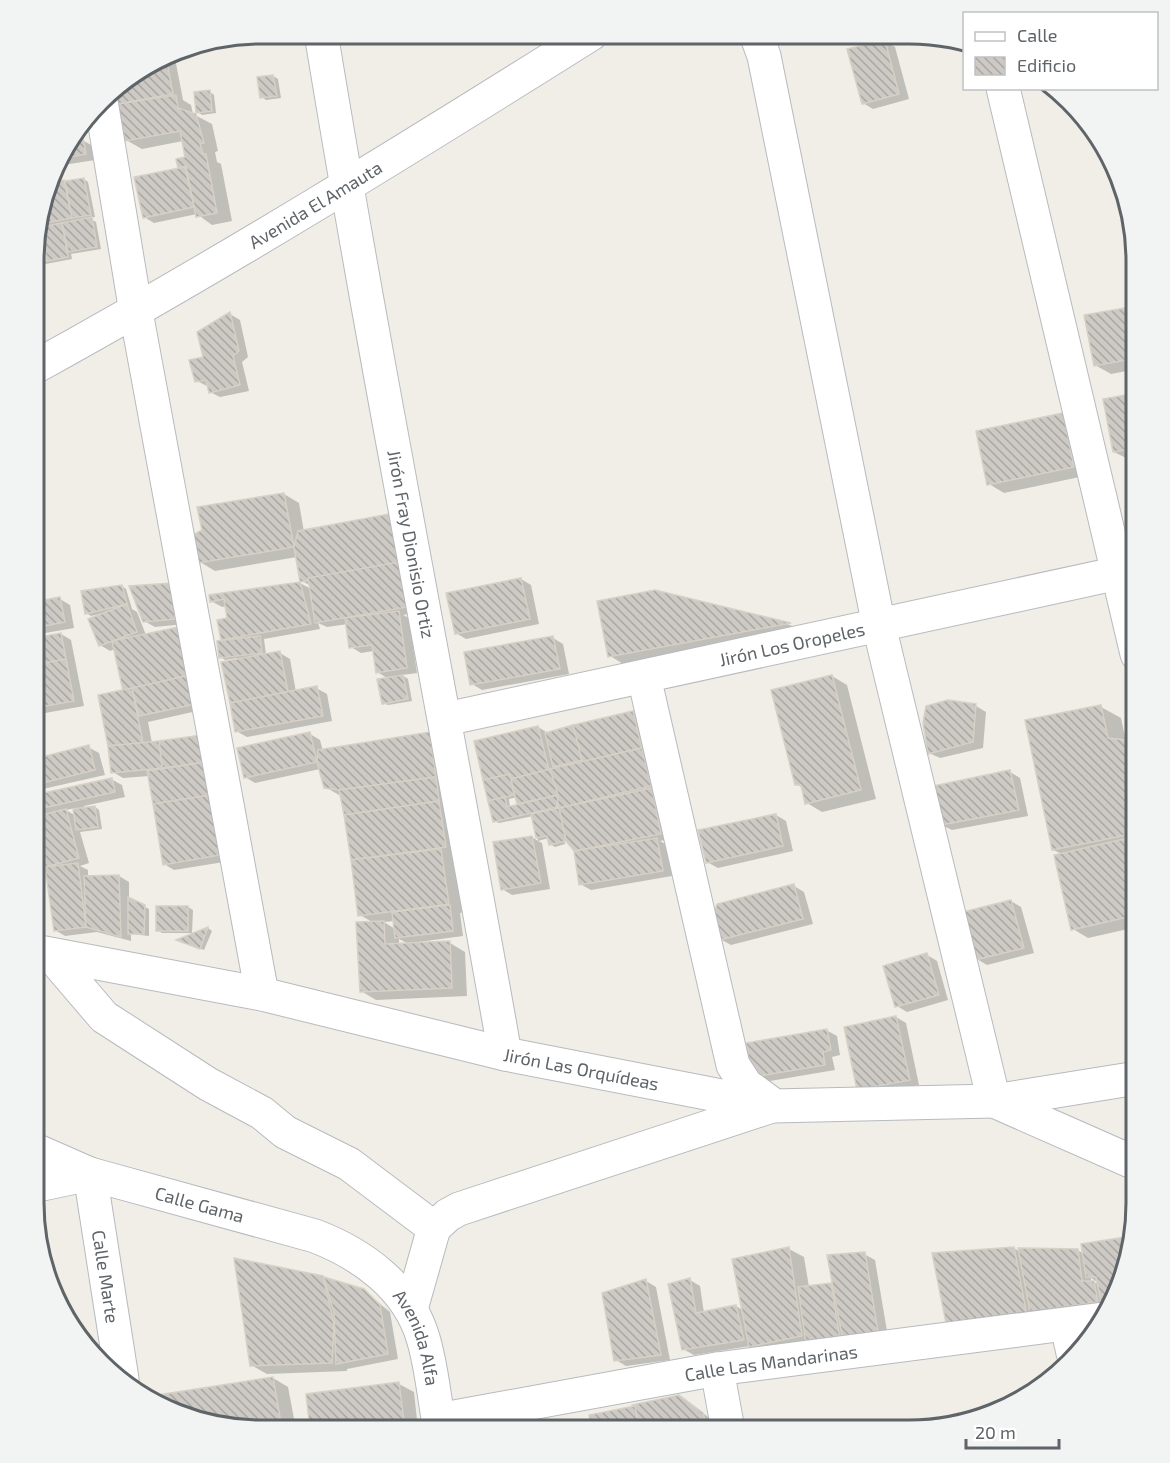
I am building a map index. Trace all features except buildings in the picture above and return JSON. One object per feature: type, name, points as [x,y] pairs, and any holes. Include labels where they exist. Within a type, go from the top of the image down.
[{"type":"street","name":"Jirón Fray Dionisio Ortiz","points":[[323,44],[346,187],[446,719],[505,1054]]},
{"type":"street","name":"Avenida El Amauta","points":[[44,362],[136,312],[346,187],[575,44]]},
{"type":"street","points":[[760,44],[764,56],[879,626],[994,1101],[1126,1159]]},
{"type":"street","points":[[1004,90],[1126,563]]},
{"type":"street","points":[[103,111],[136,312],[262,994]]},
{"type":"street","name":"Jirón Los Oropeles","points":[[446,719],[1126,571]]},
{"type":"street","points":[[644,677],[733,1065],[746,1085],[773,1106]]},
{"type":"street","name":"Jirón Las Orquídeas","points":[[44,953],[262,994],[505,1054],[773,1106],[994,1101],[1126,1080]]},
{"type":"street","points":[[44,955],[104,1017],[208,1084],[262,1113],[285,1132],[349,1164],[434,1228]]},
{"type":"street","points":[[1086,1088],[1126,1101]]},
{"type":"street","points":[[411,1309],[434,1228],[448,1215],[459,1209],[773,1106]]},
{"type":"street","name":"Calle Gama","points":[[44,1154],[90,1174],[315,1236],[343,1246],[365,1259]]},
{"type":"street","points":[[44,1184],[90,1174]]},
{"type":"street","name":"Calle Marte","points":[[90,1174],[120,1369]]},
{"type":"street","name":"Avenida Alfa","points":[[365,1259],[411,1309],[423,1338],[438,1420]]},
{"type":"street","name":"Calle Las Mandarinas","points":[[464,1420],[717,1369],[1070,1339],[1085,1331]]},
{"type":"street","points":[[717,1369],[726,1420]]}]
